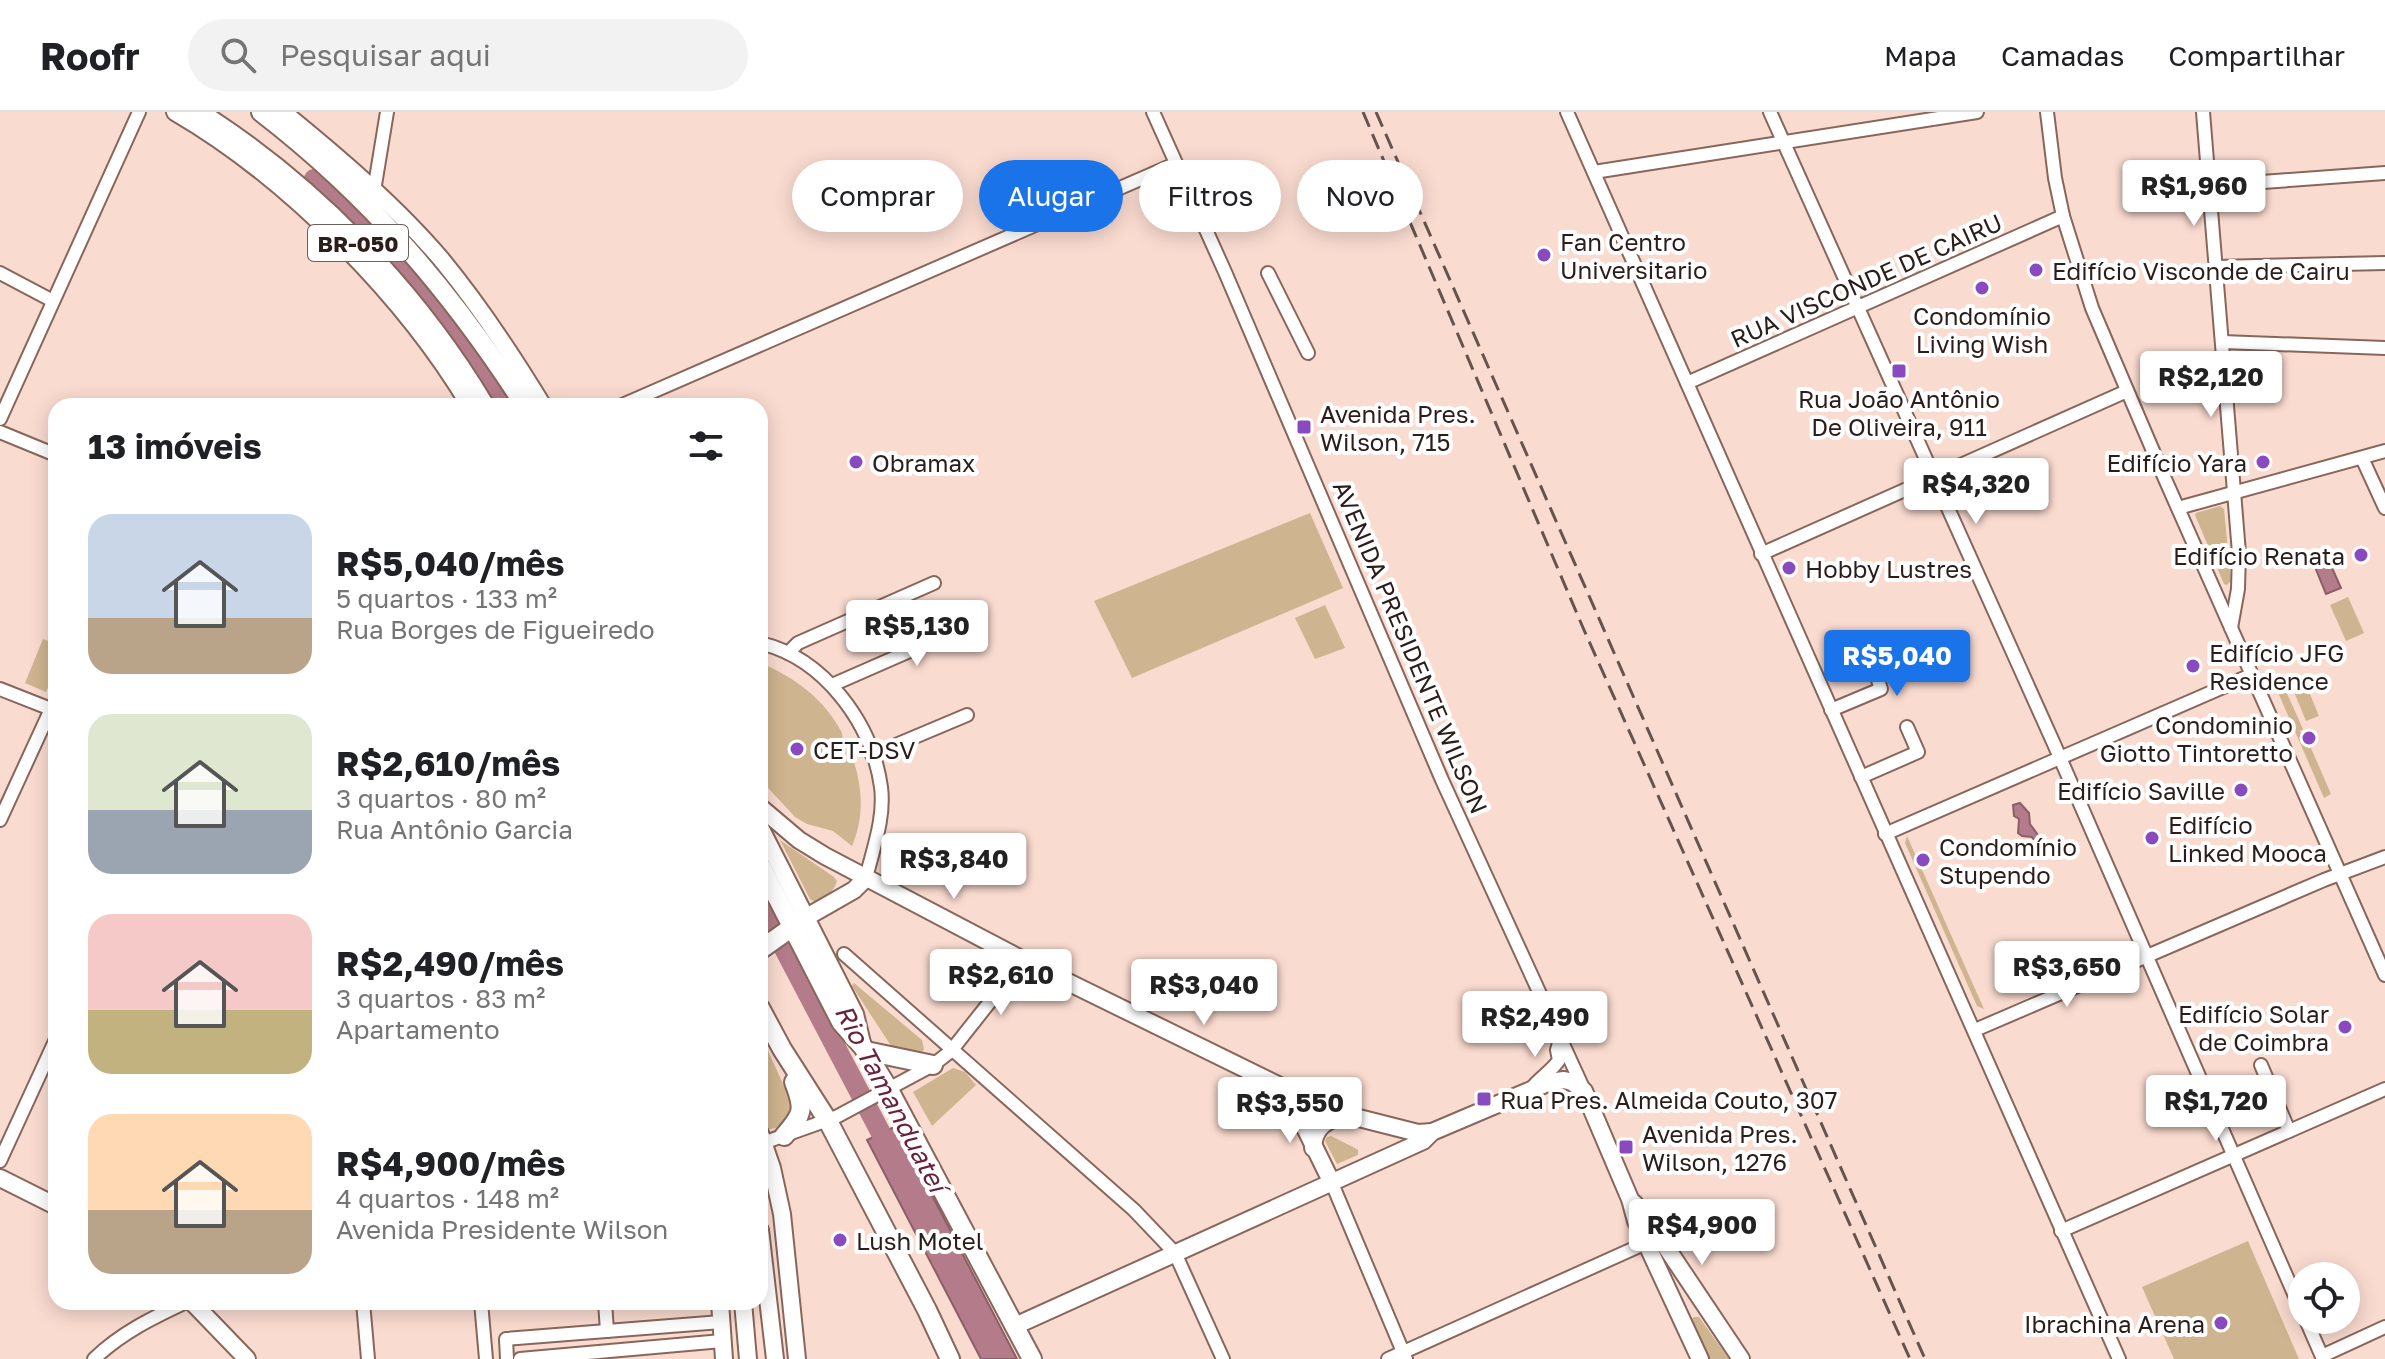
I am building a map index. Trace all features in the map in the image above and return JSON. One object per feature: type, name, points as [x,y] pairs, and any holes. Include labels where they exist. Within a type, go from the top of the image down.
[{"type":"highway","name":"BR-050","points":[[199,112],[251,148],[308,194],[383,267],[425,319],[479,398]]},
{"type":"highway","name":"BR-050","points":[[261,112],[323,161],[395,234],[456,307],[519,398]]},
{"type":"highway","points":[[768,876],[799,922],[841,1022],[864,1049],[884,1092],[1032,1359]]},
{"type":"highway","points":[[768,944],[799,922]]},
{"type":"highway","points":[[768,1023],[782,1049],[832,1119],[950,1359]]},
{"type":"highway","points":[[782,1049],[801,1101],[799,1119],[784,1136]]},
{"type":"highway","points":[[864,1049],[933,1065]]},
{"type":"main road","points":[[175,112],[233,150],[293,199],[346,249],[432,349],[465,398]]},
{"type":"main road","points":[[283,112],[374,191],[438,256],[466,290],[538,398]]},
{"type":"main road","points":[[768,814],[799,840],[1023,960],[1343,1114],[1418,1133],[1432,1132],[1550,1082],[1564,1080],[1584,1091]]},
{"type":"main road","points":[[768,846],[799,922],[854,890],[866,878]]},
{"type":"main road","points":[[1286,1089],[1331,1181]]},
{"type":"main road","name":"AVENIDA PRESIDENTE WILSON","points":[[1584,1091],[1630,1199],[1636,1221],[1700,1359]]},
{"type":"main road","points":[[1313,1148],[1320,1126],[1343,1114]]},
{"type":"main road","points":[[1015,1326],[1423,1141],[1432,1132]]},
{"type":"main road","points":[[768,1162],[782,1214],[797,1359]]},
{"type":"main road","points":[[0,1178],[48,1202]]},
{"type":"main road","name":"AVENIDA PRESIDENTE WILSON","points":[[1630,1199],[1648,1220],[1741,1359]]},
{"type":"main road","points":[[197,1310],[247,1359]]},
{"type":"main road","points":[[720,1310],[724,1359]]},
{"type":"main road","points":[[721,1322],[743,1310],[748,1359]]},
{"type":"main road","points":[[768,1310],[775,1359]]},
{"type":"main road","points":[[722,1341],[746,1338],[760,1347],[767,1359]]},
{"type":"street","points":[[0,419],[139,112]]},
{"type":"street","points":[[374,191],[387,112]]},
{"type":"street","name":"AVENIDA PRESIDENTE WILSON","points":[[1153,112],[1173,160]]},
{"type":"street","points":[[1567,112],[2119,1359]]},
{"type":"street","points":[[1770,112],[2060,758],[2288,1281]]},
{"type":"street","points":[[1594,172],[1977,112]]},
{"type":"street","points":[[2047,112],[2063,216],[2092,308],[2385,975]]},
{"type":"street","points":[[2203,112],[2236,492],[2239,580],[2231,628]]},
{"type":"street","points":[[2208,186],[2385,173]]},
{"type":"street","points":[[638,398],[1139,180]]},
{"type":"street","name":"RUA VISCONDE DE CAIRU","points":[[1687,383],[2063,216]]},
{"type":"street","name":"AVENIDA PRESIDENTE WILSON","points":[[1206,232],[1442,780],[1584,1091]]},
{"type":"street","points":[[2216,267],[2385,263]]},
{"type":"street","points":[[0,273],[53,301]]},
{"type":"street","points":[[1268,273],[1308,353]]},
{"type":"street","points":[[2222,342],[2385,348]]},
{"type":"street","points":[[1761,554],[2127,391]]},
{"type":"street","points":[[0,432],[48,452]]},
{"type":"street","points":[[2178,508],[2385,451]]},
{"type":"street","points":[[2362,458],[2385,508]]},
{"type":"street","points":[[788,653],[798,643],[934,583]]},
{"type":"street","points":[[832,685],[928,643],[916,610]]},
{"type":"street","points":[[768,646],[788,653],[813,668],[832,685],[857,721],[872,755],[881,788],[881,818],[866,878]]},
{"type":"street","points":[[1885,834],[2251,675]]},
{"type":"street","points":[[1831,710],[1881,689],[1877,677]]},
{"type":"street","points":[[0,689],[48,708]]},
{"type":"street","points":[[872,755],[967,715]]},
{"type":"street","points":[[0,820],[48,722]]},
{"type":"street","points":[[1861,777],[1918,752],[1907,727]]},
{"type":"street","points":[[1975,1030],[2340,873],[2385,857]]},
{"type":"street","points":[[844,954],[1134,1210],[1175,1253],[1223,1359]]},
{"type":"street","points":[[768,1139],[832,1119],[933,1065],[951,1051],[1023,960]]},
{"type":"street","points":[[1531,1089],[1559,1060],[1557,1050],[1560,1039]]},
{"type":"street","points":[[0,1161],[48,1056]]},
{"type":"street","points":[[2261,1065],[2289,1131]]},
{"type":"street","points":[[2061,1231],[2385,1089]]},
{"type":"street","points":[[1331,1181],[1404,1356]]},
{"type":"street","points":[[1388,1359],[1404,1356],[1646,1243]]},
{"type":"street","points":[[94,1359],[131,1329],[172,1310]]},
{"type":"street","points":[[364,1310],[368,1359]]},
{"type":"street","points":[[482,1310],[486,1359]]},
{"type":"street","points":[[606,1310],[607,1331]]},
{"type":"street","points":[[507,1359],[506,1339],[721,1322]]},
{"type":"street","points":[[2312,1334],[2322,1357],[2385,1327]]},
{"type":"street","points":[[624,1329],[627,1349]]},
{"type":"street","points":[[581,1333],[583,1353]]},
{"type":"street","points":[[520,1359],[722,1341]]},
{"type":"shaded area","points":[[2220,506],[2224,509],[2231,581],[2227,585],[2195,515]]},
{"type":"shaded area","points":[[1310,513],[1343,588],[1132,678],[1094,601]]},
{"type":"shaded area","points":[[2329,561],[2341,588],[2326,594],[2315,567]]},
{"type":"shaded area","points":[[2348,597],[2364,633],[2346,641],[2330,605]]},
{"type":"shaded area","points":[[1325,605],[1345,648],[1315,659],[1295,618]]},
{"type":"shaded area","points":[[43,639],[48,641],[46,692],[25,683]]},
{"type":"shaded area","points":[[768,667],[806,690],[834,719],[853,759],[859,781],[859,825],[852,846],[833,831],[807,824],[795,817],[768,788]]},
{"type":"shaded area","points":[[2280,678],[2303,729],[2300,731],[2331,794],[2324,798],[2273,681]]},
{"type":"shaded area","points":[[2305,682],[2319,716],[2306,721],[2292,687]]},
{"type":"shaded area","points":[[2020,803],[2029,813],[2030,824],[2040,838],[2034,841],[2032,837],[2018,833],[2019,819],[2014,816],[2013,805]]},
{"type":"shaded area","points":[[1907,836],[1984,1009],[1977,1006],[1905,843]]},
{"type":"shaded area","points":[[780,840],[834,877],[837,881],[829,894],[816,903],[810,899]]},
{"type":"shaded area","points":[[854,983],[922,1040],[924,1049],[920,1055],[895,1052],[852,986]]},
{"type":"shaded area","points":[[768,1051],[793,1106],[789,1121],[768,1129]]},
{"type":"shaded area","points":[[953,1068],[965,1072],[976,1085],[932,1126],[913,1092]]},
{"type":"shaded area","name":"Rio Tamanduateí","points":[[896,1126],[1017,1359],[981,1359],[867,1140]]},
{"type":"shaded area","points":[[1331,1136],[1358,1150],[1358,1155],[1337,1164],[1325,1141]]},
{"type":"shaded area","name":"Ibrachina Arena","points":[[2248,1241],[2299,1359],[2174,1359],[2142,1287]]},
{"type":"shaded area","points":[[1699,1317],[1729,1359],[1704,1359],[1690,1321]]},
{"type":"waterway","name":"Rio Tamanduateí","points":[[314,179],[368,230],[417,285],[499,398]]},
{"type":"waterway","name":"Rio Tamanduateí","points":[[768,918],[894,1158]]},
{"type":"railway","points":[[1363,112],[1584,630],[1910,1359]]},
{"type":"railway","points":[[1376,112],[1925,1359]]},
{"type":"place","name":"Fan Centro Universitario","points":[[1544,255]]},
{"type":"place","name":"Edifício Visconde de Cairu","points":[[2036,270]]},
{"type":"place","name":"Condomínio Living Wish","points":[[1982,288]]},
{"type":"place","name":"Rua João Antônio De Oliveira, 911","points":[[1899,371]]},
{"type":"place","name":"Avenida Pres. Wilson, 715","points":[[1304,427]]},
{"type":"place","name":"Obramax","points":[[856,462]]},
{"type":"place","name":"Edifício Yara","points":[[2263,462]]},
{"type":"place","name":"Edifício Renata","points":[[2361,555]]},
{"type":"place","name":"Hobby Lustres","points":[[1789,568]]},
{"type":"place","name":"Edifício JFG Residence","points":[[2193,666]]},
{"type":"place","name":"Condominio Giotto Tintoretto","points":[[2309,738]]},
{"type":"place","name":"CET-DSV","points":[[797,749]]},
{"type":"place","name":"Edifício Saville","points":[[2241,790]]},
{"type":"place","name":"Edifício Linked Mooca","points":[[2152,838]]},
{"type":"place","name":"Condomínio Stupendo","points":[[1923,860]]},
{"type":"place","name":"Edifício Solar de Coimbra","points":[[2345,1027]]},
{"type":"place","name":"Rua Pres. Almeida Couto, 307","points":[[1484,1099]]},
{"type":"place","name":"Avenida Pres. Wilson, 1276","points":[[1626,1147]]},
{"type":"place","name":"Lush Motel","points":[[840,1240]]},
{"type":"place","name":"Ibrachina Arena","points":[[2221,1323]]}]
